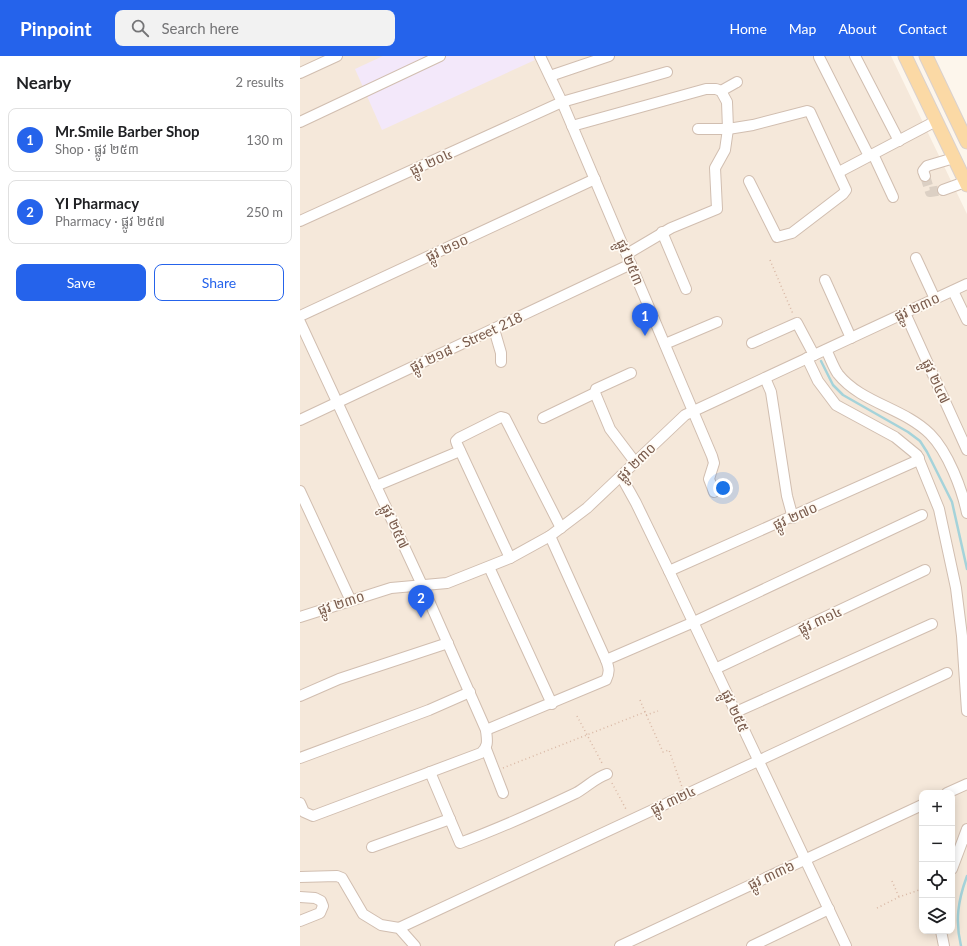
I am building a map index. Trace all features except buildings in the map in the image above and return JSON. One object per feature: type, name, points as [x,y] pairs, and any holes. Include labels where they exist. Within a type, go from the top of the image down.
[{"type":"main road","points":[[905,56],[966,183]]},
{"type":"main road","points":[[926,56],[967,142]]},
{"type":"street","points":[[300,73],[337,56]]},
{"type":"street","points":[[300,122],[440,56]]},
{"type":"street","name":"ផ្លូវ ២៥៣","points":[[540,56],[562,102],[713,457],[714,463],[709,479],[714,492]]},
{"type":"street","points":[[550,76],[609,56]]},
{"type":"street","points":[[855,56],[899,140]]},
{"type":"street","points":[[819,57],[894,197]]},
{"type":"street","name":"ផ្លូវ ២០៤","points":[[300,221],[562,102],[667,72]]},
{"type":"street","points":[[721,91],[737,82]]},
{"type":"street","points":[[572,126],[706,89],[716,89],[721,91],[727,102],[728,128],[725,150],[714,168],[717,209],[662,232],[627,254]]},
{"type":"street","points":[[698,129],[753,125],[807,111],[810,112],[824,146],[839,172],[846,190],[843,194],[792,233],[777,237],[772,231],[748,180]]},
{"type":"street","points":[[839,172],[936,121]]},
{"type":"street","points":[[925,176],[923,171],[927,166],[954,158]]},
{"type":"street","name":"ផ្លូវ ២១០","points":[[300,316],[595,179]]},
{"type":"street","points":[[943,190],[966,183]]},
{"type":"street","points":[[662,232],[686,289]]},
{"type":"street","points":[[916,258],[935,299]]},
{"type":"street","name":"ផ្លូវ ២១៨ - Street 218","points":[[300,420],[631,264]]},
{"type":"street","points":[[825,280],[852,338]]},
{"type":"street","name":"ផ្លូវ ២៣០","points":[[300,617],[350,599],[391,588],[446,583],[510,558],[550,536],[586,508],[685,415],[967,284]]},
{"type":"street","points":[[953,291],[967,320]]},
{"type":"street","name":"ផ្លូវ ២៤៧","points":[[905,313],[967,450]]},
{"type":"street","name":"ផ្លូវ ២៥៧","points":[[300,322],[422,585],[486,730]]},
{"type":"street","points":[[665,344],[717,322]]},
{"type":"street","points":[[752,343],[798,323],[818,382],[836,405],[895,437],[919,458],[939,509],[956,588],[962,636],[967,710]]},
{"type":"street","points":[[494,329],[500,348],[501,362]]},
{"type":"street","points":[[826,350],[838,373],[849,386],[918,424],[930,434],[942,449],[964,501],[967,513]]},
{"type":"street","points":[[543,418],[595,393],[596,389],[631,373]]},
{"type":"street","points":[[765,378],[772,392],[787,496],[792,518]]},
{"type":"street","points":[[595,393],[610,429],[635,462]]},
{"type":"street","points":[[510,558],[460,451],[456,441],[459,438],[501,417],[505,418],[561,528]]},
{"type":"street","points":[[376,486],[460,451]]},
{"type":"street","name":"ផ្លូវ ២៧០","points":[[670,571],[792,518],[914,462],[919,458]]},
{"type":"street","name":"ផ្លូវ ២៥៥","points":[[621,476],[670,571],[715,669],[830,909],[846,946]]},
{"type":"street","points":[[300,491],[350,599]]},
{"type":"street","points":[[606,660],[694,622],[922,515]]},
{"type":"street","points":[[503,792],[486,749],[486,730],[552,704],[606,680],[609,668],[550,536]]},
{"type":"street","points":[[489,567],[552,704]]},
{"type":"street","name":"ផ្លូវ ៣១៤","points":[[715,669],[925,570]]},
{"type":"street","points":[[736,712],[932,624]]},
{"type":"street","points":[[300,696],[338,679],[448,643]]},
{"type":"street","name":"ផ្លូវ ៣២៤","points":[[399,928],[948,673]]},
{"type":"street","points":[[300,758],[429,710],[470,692]]},
{"type":"street","points":[[300,803],[304,812],[313,816],[481,753],[486,749]]},
{"type":"street","points":[[430,772],[460,843],[504,826],[578,792],[596,778],[607,774]]},
{"type":"street","points":[[954,790],[967,784]]},
{"type":"street","name":"ផ្លូវ ៣៣៦","points":[[620,946],[919,806]]},
{"type":"street","points":[[372,847],[450,819]]},
{"type":"street","points":[[955,862],[967,829]]},
{"type":"street","points":[[300,877],[337,876],[342,878],[363,914],[381,925],[399,928],[415,946]]},
{"type":"street","points":[[300,897],[316,898],[322,901],[323,906],[320,912],[300,921]]},
{"type":"street","points":[[752,946],[830,909]]},
{"type":"street","points":[[942,934],[944,946]]},
{"type":"path","points":[[770,260],[798,323]]},
{"type":"path","points":[[640,700],[663,752],[669,750],[685,795]]},
{"type":"path","points":[[646,715],[658,711]]},
{"type":"path","points":[[495,771],[645,712]]},
{"type":"path","points":[[892,882],[899,897]]},
{"type":"path","points":[[877,908],[899,897],[919,890]]},
{"type":"shaded area","points":[[300,56],[891,56],[967,214],[967,946],[300,946]]},
{"type":"shaded area","points":[[383,56],[533,56],[535,60],[382,130],[355,69]]},
{"type":"waterway","points":[[821,361],[833,385],[843,395],[908,432],[920,441],[952,502],[967,569]]},
{"type":"waterway","points":[[961,946],[958,928],[958,911],[961,894],[967,876]]},
{"type":"tunnel","points":[[925,176],[930,192],[943,190]]},
{"type":"place","name":"Mr.Smile Barber Shop","points":[[645,336]]},
{"type":"place","name":"YI Pharmacy","points":[[421,618]]}]
